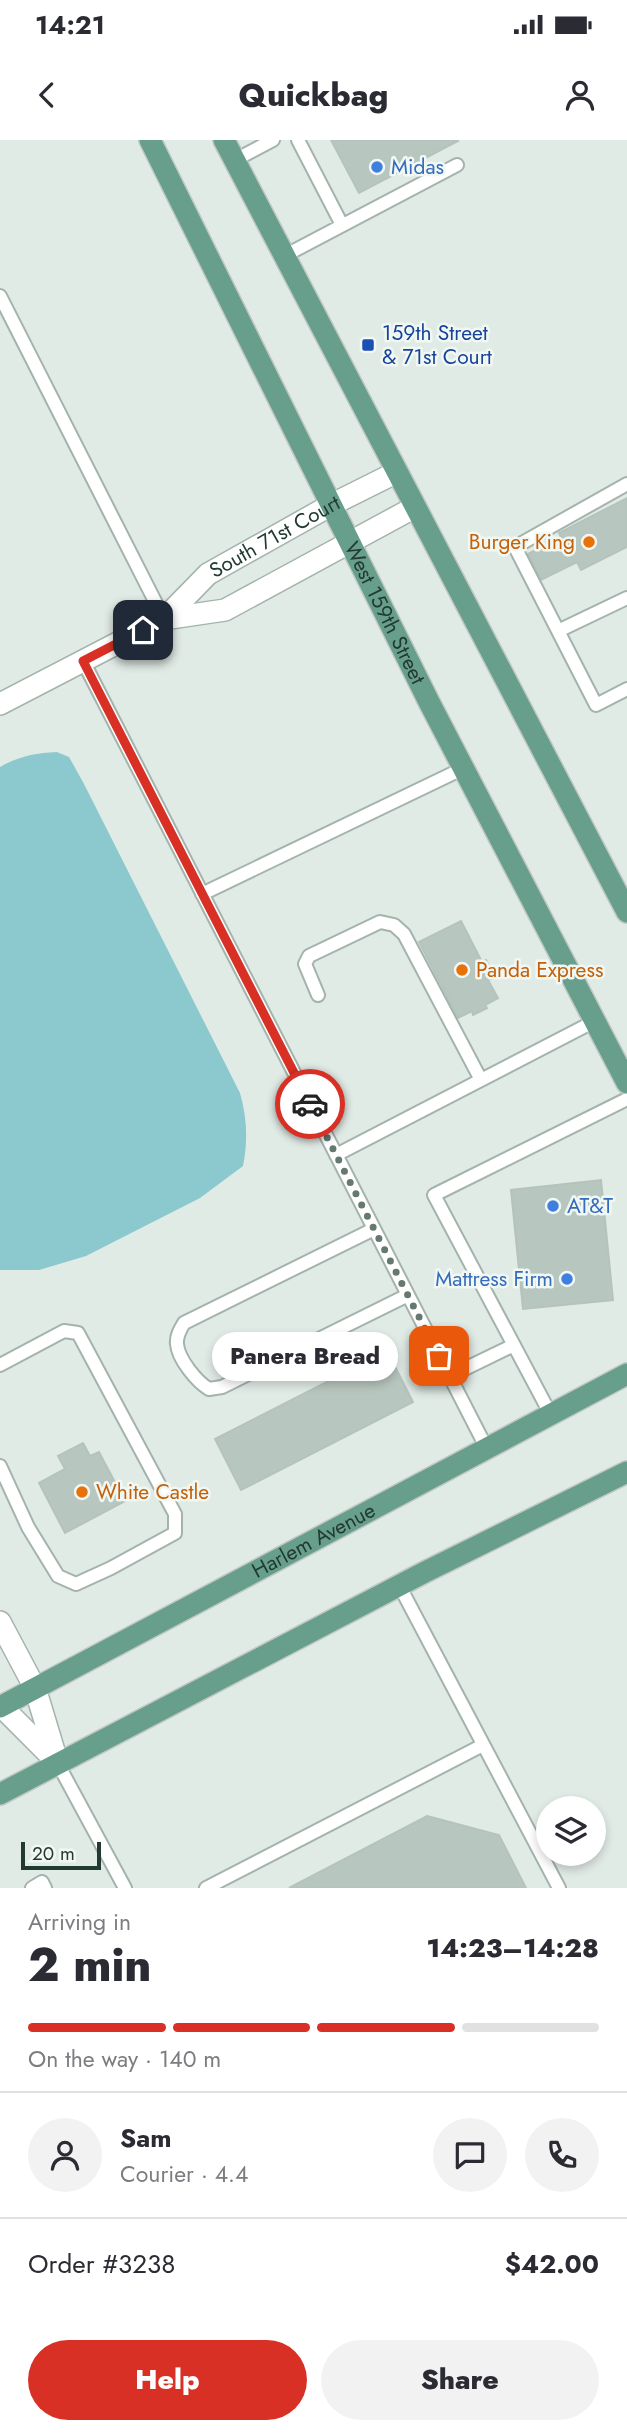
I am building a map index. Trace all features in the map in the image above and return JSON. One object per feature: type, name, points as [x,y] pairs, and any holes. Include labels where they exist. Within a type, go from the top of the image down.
[{"type":"main road","name":"West 159th Street","points":[[150,140],[464,768],[627,1083]]},
{"type":"main road","points":[[224,140],[415,507],[620,880],[627,912]]},
{"type":"main road","name":"Harlem Avenue","points":[[0,1706],[627,1374]]},
{"type":"main road","points":[[0,1794],[399,1586],[627,1472]]},
{"type":"street","name":"South 71st Court","points":[[0,704],[164,619],[208,574],[331,505],[397,472]]},
{"type":"street","name":"South 71st Court","points":[[164,619],[225,610],[415,507]]},
{"type":"street","points":[[0,1622],[34,1688],[58,1764]]},
{"type":"street","points":[[0,1706],[58,1764]]},
{"type":"lane","points":[[234,160],[274,140]]},
{"type":"lane","points":[[298,140],[342,225]]},
{"type":"lane","points":[[284,256],[457,164]]},
{"type":"lane","points":[[0,296],[164,619]]},
{"type":"lane","points":[[627,484],[515,547],[596,705],[627,689]]},
{"type":"lane","points":[[558,631],[627,598]]},
{"type":"lane","points":[[83,661],[487,1449]]},
{"type":"lane","points":[[202,894],[464,768]]},
{"type":"lane","points":[[318,995],[305,964],[309,956],[380,922],[394,925],[404,934],[481,1080]]},
{"type":"lane","points":[[336,1155],[595,1021]]},
{"type":"lane","points":[[551,1415],[435,1195],[627,1099]]},
{"type":"lane","points":[[374,1229],[184,1323],[178,1334],[177,1347],[197,1382],[209,1389],[222,1387],[408,1295]]},
{"type":"lane","points":[[0,1365],[64,1331],[78,1333],[175,1514],[175,1533],[76,1584],[58,1576],[28,1527],[0,1466]]},
{"type":"lane","points":[[450,1376],[514,1345]]},
{"type":"lane","points":[[399,1586],[559,1888]]},
{"type":"lane","points":[[206,1888],[483,1745]]},
{"type":"lane","points":[[58,1764],[125,1888]]},
{"type":"lane","points":[[32,1888],[42,1882],[45,1888]]},
{"type":"water","points":[[57,752],[69,757],[83,782],[240,1093],[246,1147],[243,1166],[200,1198],[86,1256],[39,1270],[0,1270],[0,767],[28,756]]},
{"type":"building","name":"Midas","points":[[331,140],[457,140],[458,141],[359,193]]},
{"type":"building","name":"Burger King","points":[[627,498],[627,547],[581,570],[577,562],[541,580],[528,554],[561,537],[559,533]]},
{"type":"building","name":"Panda Express","points":[[461,921],[482,962],[486,960],[495,977],[488,980],[498,998],[473,1015],[472,1011],[458,1018],[419,942]]},
{"type":"building","points":[[601,1180],[613,1300],[523,1309],[511,1190]]},
{"type":"building","points":[[387,1351],[413,1402],[241,1490],[215,1439]]},
{"type":"building","name":"White Castle","points":[[83,1443],[90,1456],[99,1452],[125,1501],[65,1533],[39,1483],[65,1469],[58,1456]]},
{"type":"building","points":[[427,1816],[499,1835],[526,1888],[289,1888]]},
{"type":"way so far","points":[[310,1104],[439,1356]]},
{"type":"place","name":"Midas","points":[[377,167]]},
{"type":"place","name":"159th Street & 71st Court","points":[[368,345]]},
{"type":"place","name":"Burger King","points":[[589,542]]},
{"type":"place","name":"Panda Express","points":[[462,970]]},
{"type":"place","name":"AT&T","points":[[553,1206]]},
{"type":"place","name":"Mattress Firm","points":[[567,1279]]},
{"type":"place","name":"Panera Bread","points":[[439,1356]]},
{"type":"place","name":"White Castle","points":[[82,1492]]},
{"type":"route","points":[[143,630],[83,661],[310,1104]]}]
